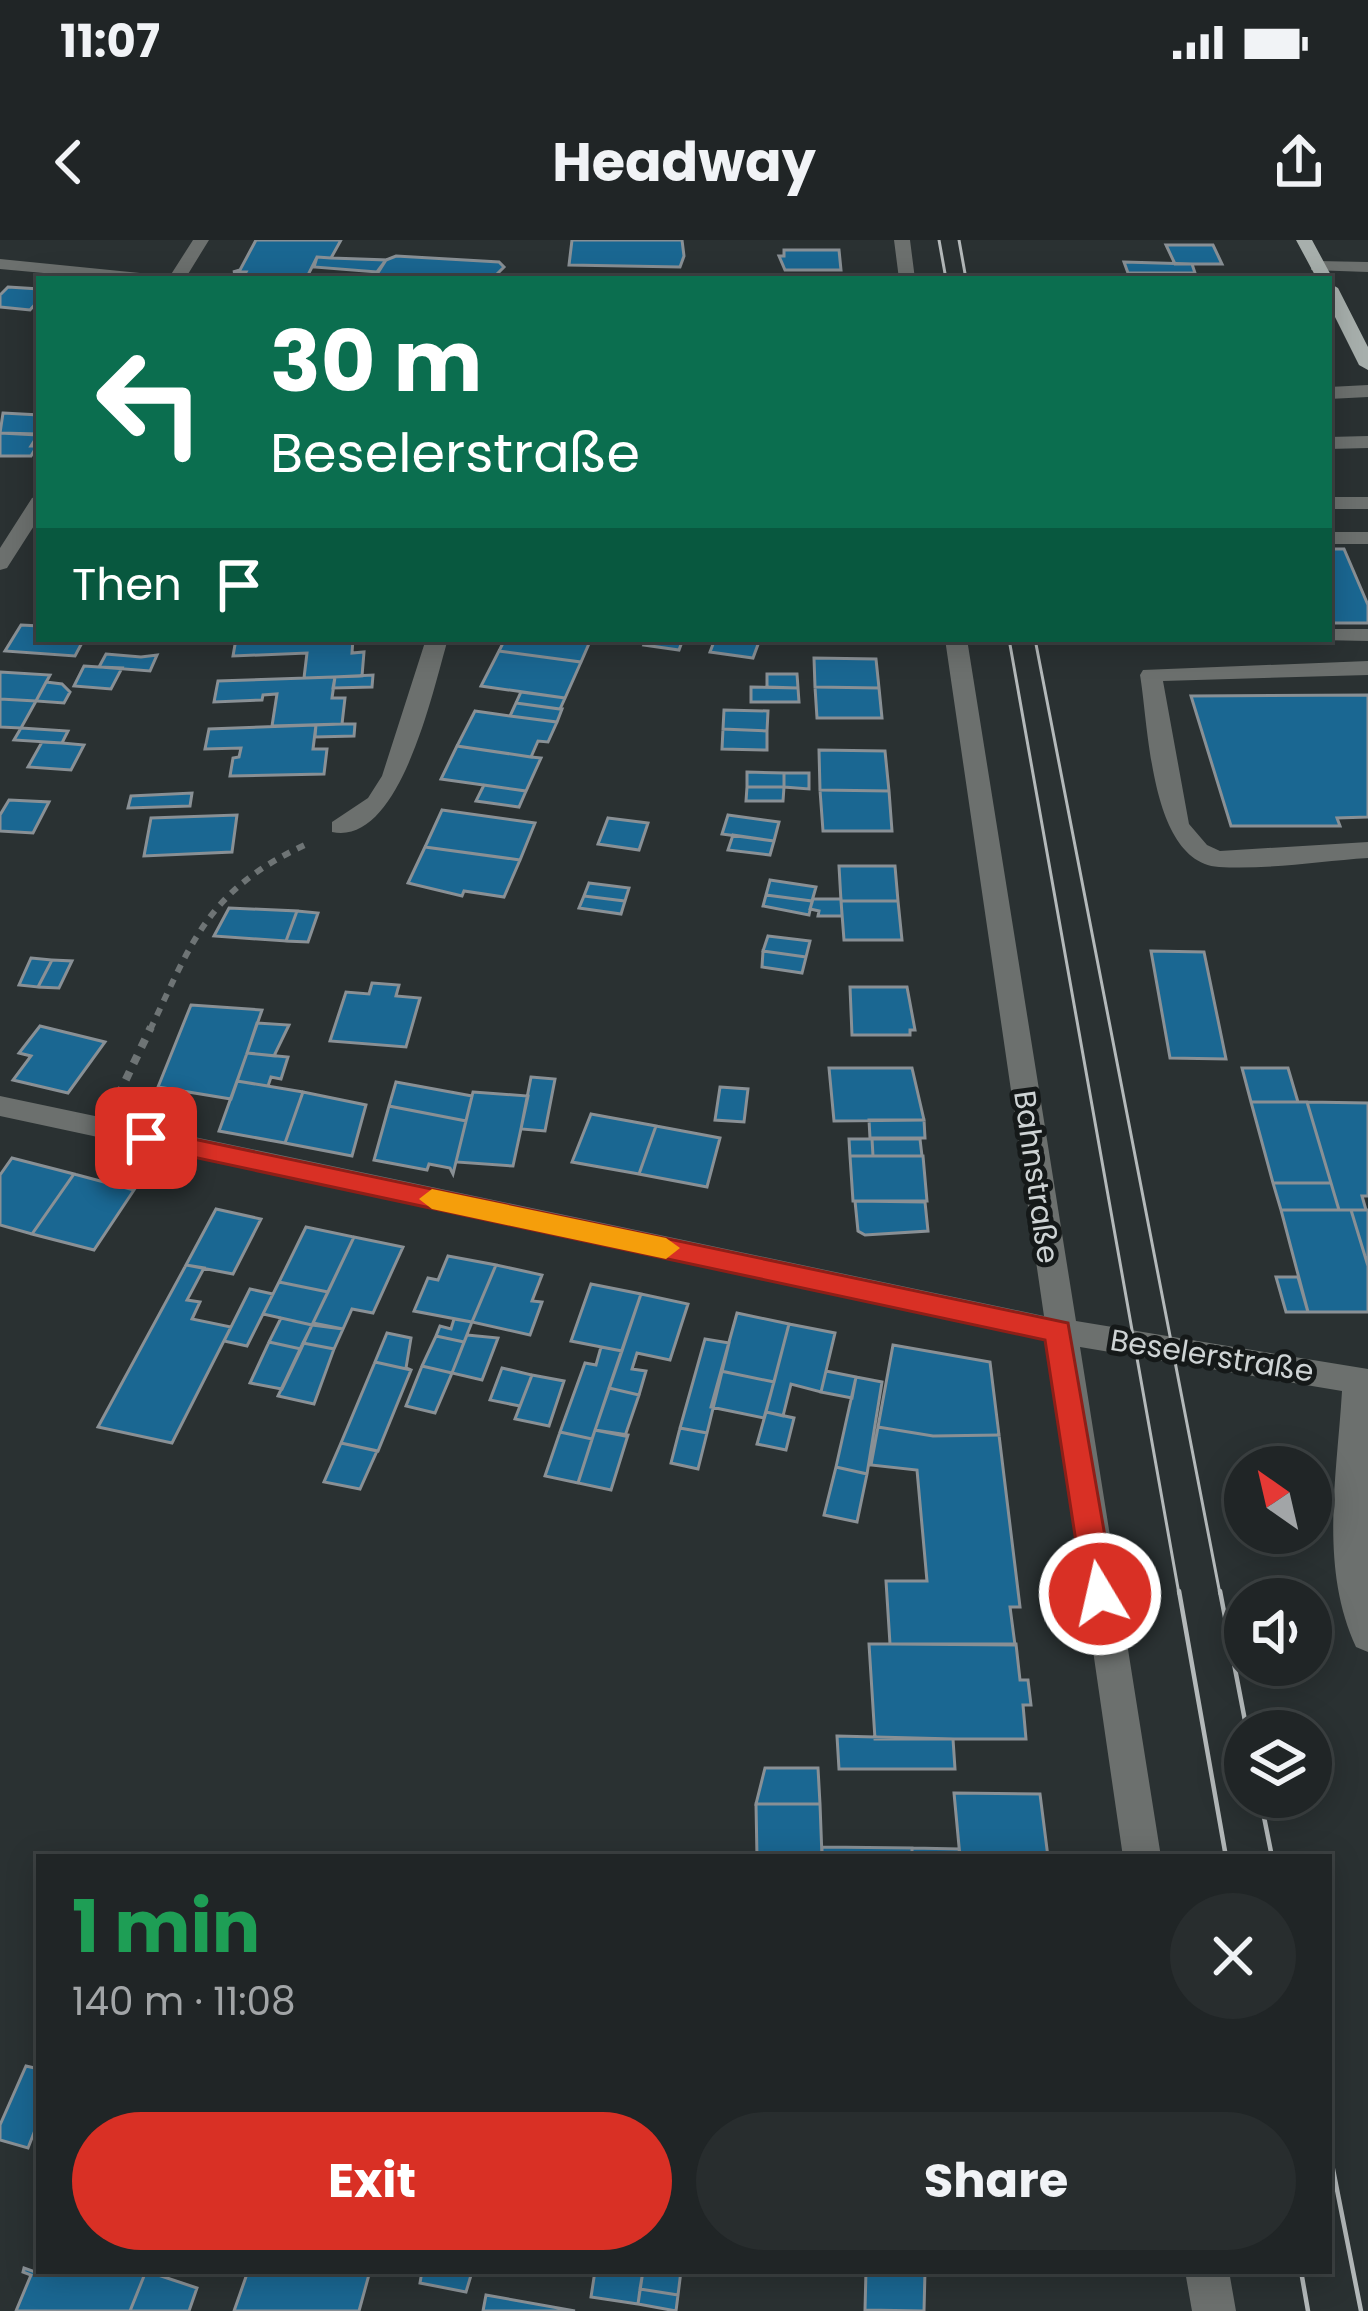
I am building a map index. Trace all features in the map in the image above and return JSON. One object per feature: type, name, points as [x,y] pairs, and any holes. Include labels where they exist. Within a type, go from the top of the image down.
[{"type":"main road","points":[[1304,240],[1321,272]]},
{"type":"main road","points":[[1332,297],[1368,365]]},
{"type":"street","points":[[179,276],[201,240]]},
{"type":"street","points":[[902,240],[907,276]]},
{"type":"street","points":[[0,264],[131,276]]},
{"type":"street","points":[[1321,272],[1368,267]]},
{"type":"street","points":[[1332,393],[1368,392]]},
{"type":"street","points":[[1332,443],[1368,442]]},
{"type":"street","points":[[1332,502],[1368,503]]},
{"type":"street","points":[[0,564],[10,530],[36,505]]},
{"type":"street","points":[[1332,538],[1368,538]]},
{"type":"street","points":[[1332,634],[1368,635]]},
{"type":"street","points":[[341,827],[376,803],[394,776],[436,642]]},
{"type":"street","name":"Bahnstraße","points":[[956,642],[1058,1331],[1142,1854]]},
{"type":"street","points":[[1368,668],[1151,675],[1177,825],[1198,851],[1217,859],[1368,850]]},
{"type":"street","name":"Beselerstraße","points":[[0,1106],[1058,1331],[1363,1381]]},
{"type":"street","points":[[1363,1381],[1349,1565],[1368,1636]]},
{"type":"street","points":[[1208,2274],[1214,2311]]},
{"type":"path","points":[[101,1129],[222,900],[256,868],[341,827]]},
{"type":"building","points":[[256,240],[341,240],[331,258],[317,257],[308,276],[233,272],[240,270]]},
{"type":"building","points":[[572,240],[682,240],[684,256],[680,267],[569,265]]},
{"type":"building","points":[[1166,245],[1213,245],[1222,264],[1175,264]]},
{"type":"building","points":[[784,250],[839,250],[841,270],[785,270],[779,256],[784,256]]},
{"type":"building","points":[[396,256],[499,262],[504,267],[495,276],[376,276],[386,260]]},
{"type":"building","points":[[317,257],[386,260],[377,272],[314,267]]},
{"type":"building","points":[[1124,262],[1192,264],[1195,273],[1128,273]]},
{"type":"building","points":[[8,287],[36,289],[36,303],[30,310],[0,307],[0,295]]},
{"type":"building","points":[[3,413],[36,415],[36,434],[0,433]]},
{"type":"building","points":[[0,433],[36,435],[31,456],[0,456]]},
{"type":"building","points":[[1332,549],[1344,549],[1368,605],[1368,623],[1332,623]]},
{"type":"building","points":[[21,625],[36,626],[36,642],[82,642],[75,656],[5,651]]},
{"type":"building","points":[[235,642],[353,642],[352,653],[364,652],[362,676],[304,678],[307,653],[233,656]]},
{"type":"building","points":[[504,642],[590,642],[581,662],[499,651]]},
{"type":"building","points":[[646,642],[682,642],[679,650]]},
{"type":"building","points":[[714,642],[759,642],[753,658],[710,652]]},
{"type":"building","points":[[499,651],[581,662],[565,698],[481,686]]},
{"type":"building","points":[[106,654],[157,655],[150,671],[99,667]]},
{"type":"building","points":[[814,658],[876,659],[879,688],[815,687]]},
{"type":"building","points":[[84,666],[122,668],[111,689],[74,686]]},
{"type":"building","points":[[0,672],[50,675],[36,701],[0,699]]},
{"type":"building","points":[[767,674],[797,674],[798,688],[767,687]]},
{"type":"building","points":[[373,675],[372,687],[333,688],[335,677]]},
{"type":"building","points":[[335,677],[332,698],[345,698],[342,724],[272,726],[277,694],[263,695],[262,700],[214,702],[218,681]]},
{"type":"building","points":[[46,682],[62,684],[70,692],[64,703],[36,701]]},
{"type":"building","points":[[751,687],[798,688],[799,702],[751,702]]},
{"type":"building","points":[[815,687],[879,688],[882,718],[817,718]]},
{"type":"building","points":[[521,692],[565,698],[560,709],[516,703]]},
{"type":"building","points":[[1368,695],[1368,817],[1337,818],[1340,826],[1231,826],[1191,696]]},
{"type":"building","points":[[0,699],[36,701],[21,728],[0,727]]},
{"type":"building","points":[[516,703],[562,709],[557,722],[510,716]]},
{"type":"building","points":[[724,710],[768,711],[767,731],[723,729]]},
{"type":"building","points":[[475,711],[557,722],[548,742],[538,741],[531,757],[457,746]]},
{"type":"building","points":[[355,724],[354,736],[315,737],[316,725]]},
{"type":"building","points":[[316,725],[313,749],[327,749],[324,774],[230,776],[233,758],[239,757],[241,748],[205,749],[209,729]]},
{"type":"building","points":[[21,728],[68,731],[62,743],[14,740]]},
{"type":"building","points":[[723,729],[767,731],[767,750],[722,749]]},
{"type":"building","points":[[42,742],[84,745],[71,770],[28,767]]},
{"type":"building","points":[[457,746],[541,758],[526,791],[441,779]]},
{"type":"building","points":[[819,750],[885,751],[889,791],[820,790]]},
{"type":"building","points":[[747,772],[784,773],[784,787],[747,787]]},
{"type":"building","points":[[784,773],[809,773],[809,789],[784,787]]},
{"type":"building","points":[[484,785],[526,791],[519,807],[476,801]]},
{"type":"building","points":[[747,787],[784,787],[783,801],[746,801]]},
{"type":"building","points":[[820,790],[889,791],[892,831],[823,831]]},
{"type":"building","points":[[192,793],[190,806],[128,808],[131,796]]},
{"type":"building","points":[[9,800],[49,802],[33,833],[0,831],[0,815]]},
{"type":"building","points":[[442,810],[535,823],[520,860],[425,847]]},
{"type":"building","points":[[237,815],[232,852],[144,856],[151,818]]},
{"type":"building","points":[[728,815],[779,822],[774,841],[722,834]]},
{"type":"building","points":[[608,818],[648,823],[639,850],[598,844]]},
{"type":"building","points":[[733,835],[774,841],[770,855],[728,850]]},
{"type":"building","points":[[425,847],[520,860],[504,897],[464,891],[462,896],[408,883]]},
{"type":"building","points":[[839,866],[895,866],[898,901],[841,901]]},
{"type":"building","points":[[770,880],[816,887],[812,901],[766,895]]},
{"type":"building","points":[[589,883],[629,888],[625,901],[584,896]]},
{"type":"building","points":[[766,895],[812,901],[809,915],[763,906]]},
{"type":"building","points":[[584,896],[625,901],[621,914],[579,908]]},
{"type":"building","points":[[813,899],[841,899],[842,916],[818,916],[819,911],[810,909]]},
{"type":"building","points":[[841,901],[898,901],[902,940],[844,940]]},
{"type":"building","points":[[229,908],[297,911],[286,941],[214,936]]},
{"type":"building","points":[[297,911],[318,913],[308,942],[286,941]]},
{"type":"building","points":[[768,936],[810,941],[806,957],[763,951]]},
{"type":"building","points":[[763,951],[806,957],[802,973],[762,967]]},
{"type":"building","points":[[1151,951],[1204,952],[1226,1059],[1170,1058]]},
{"type":"building","points":[[31,958],[52,960],[38,987],[19,985]]},
{"type":"building","points":[[52,960],[72,961],[59,988],[38,987]]},
{"type":"building","points":[[372,983],[399,985],[396,996],[420,998],[406,1047],[330,1041],[346,992],[369,994]]},
{"type":"building","points":[[850,987],[907,987],[915,1030],[910,1035],[852,1035]]},
{"type":"building","points":[[191,1005],[262,1010],[231,1099],[158,1087]]},
{"type":"building","points":[[257,1023],[289,1025],[274,1056],[247,1053]]},
{"type":"building","points":[[40,1026],[105,1042],[68,1093],[13,1080],[31,1056],[19,1053]]},
{"type":"building","points":[[247,1053],[288,1057],[281,1079],[271,1077],[268,1086],[237,1081]]},
{"type":"building","points":[[829,1068],[912,1068],[924,1120],[834,1121]]},
{"type":"building","points":[[1242,1068],[1288,1068],[1298,1102],[1251,1102]]},
{"type":"building","points":[[531,1077],[555,1079],[545,1131],[521,1129]]},
{"type":"building","points":[[237,1081],[303,1092],[285,1143],[219,1131]]},
{"type":"building","points":[[396,1082],[472,1096],[466,1121],[389,1106]]},
{"type":"building","points":[[720,1087],[748,1089],[744,1122],[715,1120]]},
{"type":"building","points":[[303,1092],[366,1105],[352,1156],[285,1143]]},
{"type":"building","points":[[473,1092],[528,1096],[513,1166],[456,1162]]},
{"type":"building","points":[[1251,1102],[1307,1102],[1331,1183],[1273,1183]]},
{"type":"building","points":[[1307,1102],[1368,1103],[1368,1196],[1362,1196],[1366,1210],[1339,1210]]},
{"type":"building","points":[[389,1106],[466,1121],[453,1174],[450,1168],[429,1164],[427,1170],[374,1160]]},
{"type":"building","points":[[591,1114],[656,1126],[639,1174],[572,1162]]},
{"type":"building","points":[[869,1120],[924,1120],[925,1138],[870,1138]]},
{"type":"building","points":[[656,1126],[720,1138],[707,1187],[639,1174]]},
{"type":"building","points":[[849,1139],[872,1139],[873,1156],[850,1156]]},
{"type":"building","points":[[872,1139],[920,1139],[922,1156],[873,1156]]},
{"type":"building","points":[[850,1156],[923,1156],[927,1201],[853,1201]]},
{"type":"building","points":[[12,1158],[74,1174],[32,1234],[0,1225],[0,1175]]},
{"type":"building","points":[[74,1174],[134,1190],[94,1250],[32,1234]]},
{"type":"building","points":[[1273,1183],[1331,1183],[1339,1210],[1281,1210]]},
{"type":"building","points":[[855,1201],[925,1202],[928,1231],[865,1235],[858,1231]]},
{"type":"building","points":[[216,1209],[261,1219],[233,1274],[186,1265]]},
{"type":"building","points":[[1281,1210],[1351,1210],[1368,1266],[1368,1312],[1308,1312]]},
{"type":"building","points":[[1351,1210],[1368,1210],[1368,1266]]},
{"type":"building","points":[[306,1227],[354,1237],[328,1292],[279,1282]]},
{"type":"building","points":[[354,1237],[403,1247],[373,1313],[352,1309],[343,1329],[313,1323]]},
{"type":"building","points":[[448,1256],[496,1265],[472,1322],[414,1311],[428,1278],[438,1280]]},
{"type":"building","points":[[186,1265],[204,1268],[187,1300],[200,1302],[192,1319],[231,1327],[172,1443],[98,1427]]},
{"type":"building","points":[[496,1265],[542,1275],[532,1301],[542,1302],[530,1335],[472,1322]]},
{"type":"building","points":[[1276,1277],[1298,1277],[1308,1312],[1286,1312]]},
{"type":"building","points":[[279,1282],[328,1292],[312,1325],[263,1314]]},
{"type":"building","points":[[591,1284],[641,1294],[622,1351],[571,1341]]},
{"type":"building","points":[[250,1289],[273,1294],[247,1346],[224,1341]]},
{"type":"building","points":[[641,1294],[688,1304],[670,1360],[637,1353],[632,1369],[646,1371],[639,1395],[609,1388]]},
{"type":"building","points":[[737,1313],[789,1324],[774,1382],[721,1371]]},
{"type":"building","points":[[281,1318],[312,1325],[301,1349],[269,1342]]},
{"type":"building","points":[[454,1319],[472,1322],[464,1342],[436,1336],[440,1326],[451,1329]]},
{"type":"building","points":[[789,1324],[835,1333],[821,1392],[791,1384],[783,1416],[766,1412]]},
{"type":"building","points":[[312,1325],[343,1329],[334,1349],[303,1343]]},
{"type":"building","points":[[387,1333],[411,1338],[406,1368],[411,1370],[375,1362]]},
{"type":"building","points":[[467,1335],[498,1338],[482,1380],[452,1373]]},
{"type":"building","points":[[436,1336],[464,1342],[452,1373],[422,1366]]},
{"type":"building","points":[[705,1339],[729,1343],[707,1433],[680,1428]]},
{"type":"building","points":[[269,1342],[301,1349],[282,1389],[250,1383]]},
{"type":"building","points":[[303,1343],[334,1349],[314,1404],[278,1396]]},
{"type":"building","points":[[893,1345],[990,1362],[999,1435],[933,1436],[878,1427]]},
{"type":"building","points":[[601,1347],[622,1351],[592,1439],[560,1432],[585,1363],[596,1365]]},
{"type":"building","points":[[375,1362],[411,1370],[378,1451],[341,1443]]},
{"type":"building","points":[[422,1366],[452,1373],[435,1413],[406,1406]]},
{"type":"building","points":[[502,1368],[532,1375],[520,1406],[490,1400]]},
{"type":"building","points":[[721,1371],[774,1382],[764,1418],[711,1407]]},
{"type":"building","points":[[826,1371],[856,1377],[852,1398],[821,1392]]},
{"type":"building","points":[[532,1375],[564,1381],[549,1426],[515,1419]]},
{"type":"building","points":[[856,1377],[882,1382],[867,1474],[836,1467]]},
{"type":"building","points":[[609,1388],[639,1395],[625,1436],[595,1430]]},
{"type":"building","points":[[766,1412],[794,1418],[786,1450],[757,1444]]},
{"type":"building","points":[[878,1427],[933,1436],[999,1435],[1020,1607],[1010,1607],[1015,1645],[890,1644],[886,1581],[927,1581],[917,1470],[871,1465]]},
{"type":"building","points":[[680,1428],[707,1433],[698,1469],[671,1463]]},
{"type":"building","points":[[595,1430],[628,1435],[611,1490],[578,1483]]},
{"type":"building","points":[[560,1432],[592,1439],[578,1483],[545,1476]]},
{"type":"building","points":[[341,1443],[377,1451],[360,1489],[324,1482]]},
{"type":"building","points":[[836,1467],[867,1474],[857,1522],[824,1515]]},
{"type":"building","points":[[869,1644],[1016,1644],[1020,1680],[1028,1680],[1031,1705],[1023,1705],[1026,1739],[875,1739]]},
{"type":"building","points":[[837,1736],[953,1739],[955,1769],[839,1769]]},
{"type":"building","points":[[765,1768],[818,1768],[820,1804],[756,1804]]},
{"type":"building","points":[[954,1793],[1040,1794],[1048,1854],[960,1854]]},
{"type":"building","points":[[756,1804],[820,1804],[822,1854],[757,1854]]},
{"type":"building","points":[[822,1847],[912,1848],[912,1854],[822,1854]]},
{"type":"building","points":[[912,1848],[959,1849],[960,1854],[912,1854]]},
{"type":"building","points":[[26,2066],[36,2068],[36,2128],[28,2148],[0,2140],[0,2125]]},
{"type":"building","points":[[24,2268],[145,2274],[130,2311],[16,2311],[31,2275]]},
{"type":"building","points":[[145,2274],[197,2288],[189,2311],[130,2311]]},
{"type":"building","points":[[247,2274],[369,2274],[359,2311],[234,2311]]},
{"type":"building","points":[[422,2274],[471,2274],[466,2292],[420,2283]]},
{"type":"building","points":[[595,2274],[643,2274],[638,2304],[591,2297]]},
{"type":"building","points":[[642,2274],[681,2274],[678,2295],[640,2289]]},
{"type":"building","points":[[866,2274],[925,2274],[924,2311],[865,2310]]},
{"type":"building","points":[[640,2289],[678,2295],[676,2311],[638,2304]]},
{"type":"building","points":[[486,2295],[575,2311],[483,2311]]},
{"type":"tram line","points":[[939,240],[945,276]]},
{"type":"tram line","points":[[959,240],[965,276]]},
{"type":"tram line","points":[[1010,642],[1179,1594]]},
{"type":"tram line","points":[[1036,642],[1220,1594]]},
{"type":"tram line","points":[[1179,1591],[1225,1854]]},
{"type":"tram line","points":[[1220,1591],[1243,1710]]},
{"type":"tram line","points":[[1264,1818],[1271,1854]]},
{"type":"tram line","points":[[1332,2164],[1361,2311]]},
{"type":"tram line","points":[[1302,2274],[1308,2311]]},
{"type":"slow traffic","points":[[432,1199],[666,1248]]},
{"type":"route","points":[[146,1138],[1058,1331],[1100,1594]]}]
